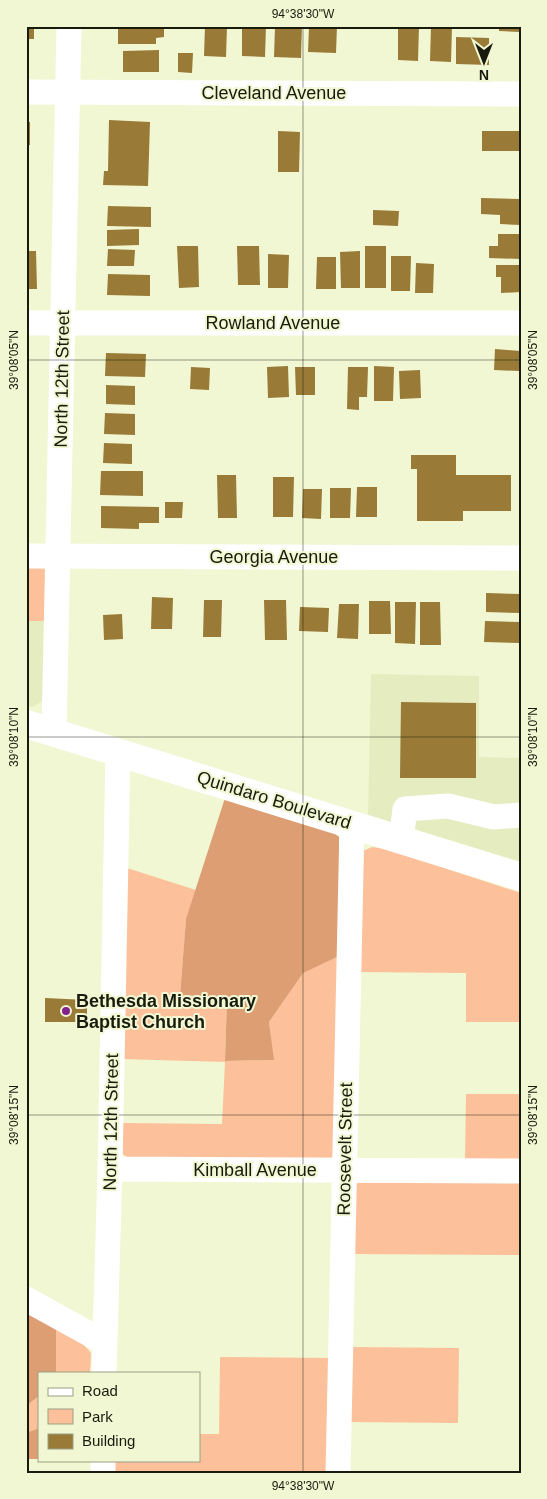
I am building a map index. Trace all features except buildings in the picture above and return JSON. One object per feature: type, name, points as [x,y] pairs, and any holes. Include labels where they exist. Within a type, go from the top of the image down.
[{"type":"main road","name":"Quindaro Boulevard","points":[[26,724],[521,877]]},
{"type":"street","name":"North 12th Street","points":[[54,732],[69,26]]},
{"type":"street","name":"Cleveland Avenue","points":[[26,92],[521,94]]},
{"type":"street","name":"Rowland Avenue","points":[[26,323],[521,323]]},
{"type":"street","name":"Georgia Avenue","points":[[26,556],[521,558]]},
{"type":"street","name":"North 12th Street","points":[[104,1372],[118,751]]},
{"type":"street","points":[[401,840],[405,809],[448,806],[494,817],[521,815]]},
{"type":"street","name":"Roosevelt Street","points":[[338,1473],[352,825]]},
{"type":"street","name":"Kimball Avenue","points":[[110,1170],[521,1171]]},
{"type":"street","points":[[26,1299],[104,1342]]},
{"type":"shaded area","points":[[26,621],[46,621],[46,695],[41,702],[32,707],[26,706]]},
{"type":"shaded area","points":[[371,674],[479,676],[479,757],[521,758],[521,862],[368,815]]},
{"type":"shaded area","points":[[225,798],[334,833],[339,837],[339,956],[303,973],[269,1022],[274,1060],[225,1061],[227,997],[180,995],[186,919]]},
{"type":"shaded area","points":[[26,1310],[56,1327],[56,1372],[38,1372],[38,1397],[26,1406]]},
{"type":"shaded area","points":[[38,1428],[38,1459],[26,1459],[26,1433]]},
{"type":"green space","points":[[26,566],[41,566],[46,570],[46,621],[26,621]]},
{"type":"green space","points":[[372,847],[386,849],[521,893],[521,1022],[466,1022],[466,973],[356,972],[363,851]]},
{"type":"green space","points":[[127,868],[196,890],[186,920],[180,995],[227,997],[225,1061],[273,1060],[269,1022],[303,972],[339,956],[336,1154],[331,1160],[127,1157],[121,1153],[122,1123],[222,1124],[225,1062],[121,1059]]},
{"type":"green space","points":[[466,1094],[521,1094],[521,1161],[465,1162]]},
{"type":"green space","points":[[359,1181],[521,1182],[521,1255],[353,1254],[354,1186]]},
{"type":"green space","points":[[56,1327],[83,1344],[91,1353],[90,1372],[56,1372]]},
{"type":"green space","points":[[351,1347],[459,1348],[458,1423],[350,1422]]},
{"type":"green space","points":[[220,1357],[332,1358],[329,1473],[111,1473],[111,1462],[200,1462],[200,1434],[219,1434]]},
{"type":"green space","points":[[38,1397],[38,1428],[26,1433],[26,1406]]},
{"type":"place","name":"Bethesda Missionary Baptist Church","points":[[66,1011]]}]
